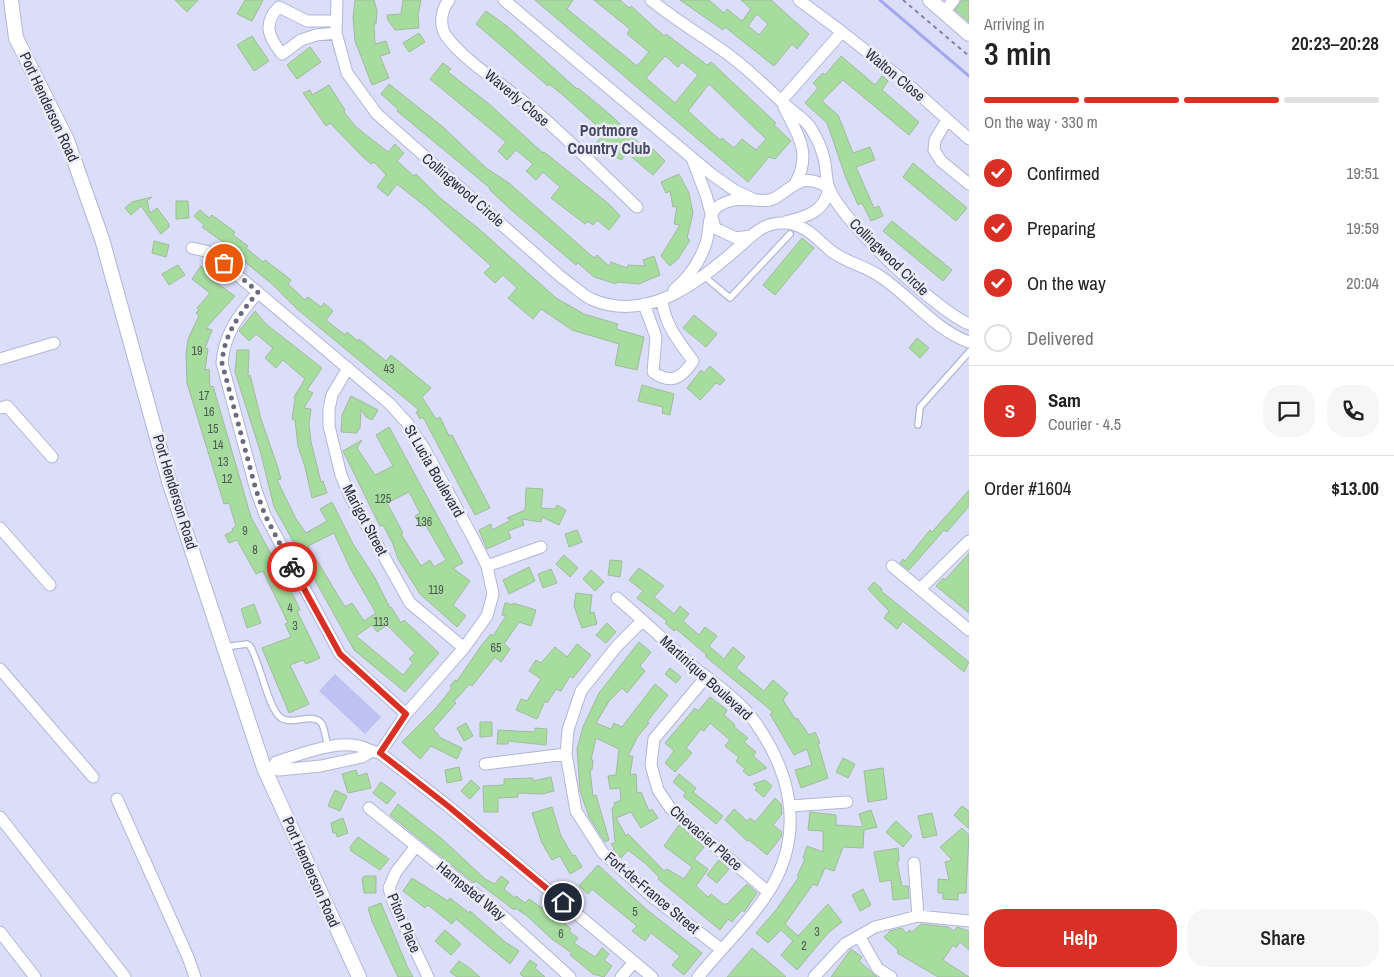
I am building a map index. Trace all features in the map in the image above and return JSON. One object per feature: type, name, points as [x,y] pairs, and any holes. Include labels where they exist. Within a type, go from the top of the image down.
[{"type":"street","name":"Port Henderson Road","points":[[11,0],[16,38],[67,140],[102,239],[169,481],[224,647],[268,768],[359,977]]},
{"type":"street","name":"Collingwood Circle","points":[[337,0],[336,33],[347,73],[377,114],[561,276],[591,299],[626,307],[662,300],[686,290],[762,226],[784,222],[813,233],[832,251],[850,263],[880,275],[948,332],[969,342]]},
{"type":"street","name":"Waverly Close","points":[[449,0],[445,5],[441,20],[445,35],[471,60],[535,111],[638,207]]},
{"type":"street","points":[[504,0],[691,158],[734,190],[752,199]]},
{"type":"street","name":"Collingwood Circle","points":[[651,0],[679,23],[723,50],[764,83],[810,127],[824,155],[829,188],[842,211],[856,228],[933,299],[969,324]]},
{"type":"street","name":"Walton Close","points":[[799,0],[903,80],[969,139]]},
{"type":"street","points":[[930,0],[969,34]]},
{"type":"street","points":[[336,21],[307,21],[279,7],[271,15],[267,28],[273,43],[282,54],[301,40],[316,35],[336,33]]},
{"type":"street","points":[[781,101],[842,32]]},
{"type":"street","name":"Collingwood Circle","points":[[781,101],[795,127],[805,156],[801,173],[796,182]]},
{"type":"street","points":[[947,120],[935,140],[934,150],[941,161],[969,184]]},
{"type":"street","points":[[691,158],[701,180],[715,228],[736,238],[752,236]]},
{"type":"street","points":[[710,215],[717,208],[732,199],[773,200],[796,182],[819,181],[829,188],[824,205],[810,215],[784,222]]},
{"type":"street","name":"Collingwood Circle","points":[[662,300],[685,280],[699,262],[707,241],[710,215]]},
{"type":"street","name":"St Lucia Boulevard","points":[[192,248],[210,252],[390,404],[408,424],[487,566],[493,594],[487,616],[464,648],[375,752]]},
{"type":"street","points":[[258,292],[235,320],[223,347],[222,363],[256,490],[265,515],[334,644],[355,669],[406,714]]},
{"type":"street","points":[[644,304],[656,337],[653,372],[661,377],[674,380],[685,374],[693,361],[673,336],[666,322],[662,300]]},
{"type":"street","points":[[0,359],[54,342]]},
{"type":"street","name":"Marigot Street","points":[[348,368],[332,395],[329,409],[328,426],[341,475],[350,496],[410,603],[464,648]]},
{"type":"street","points":[[0,408],[7,406],[52,457]]},
{"type":"street","points":[[0,528],[50,585]]},
{"type":"street","points":[[920,589],[969,541]]},
{"type":"street","points":[[487,566],[541,547]]},
{"type":"street","points":[[892,566],[969,630]]},
{"type":"street","name":"Martinique Boulevard","points":[[617,598],[754,721],[779,763],[792,806],[788,852],[775,880],[743,926],[698,977]]},
{"type":"street","name":"Fort-de-France Street","points":[[642,621],[618,646],[582,691],[568,730],[566,754],[576,811],[603,853],[651,896],[721,949]]},
{"type":"street","points":[[0,669],[93,777]]},
{"type":"street","name":"Chevacier Place","points":[[706,676],[654,739],[651,765],[658,790],[671,809],[767,891]]},
{"type":"street","points":[[268,768],[276,762],[328,747],[362,747],[375,752],[448,806],[652,977]]},
{"type":"street","points":[[268,768],[279,770],[321,766],[362,757],[375,752]]},
{"type":"street","points":[[485,764],[566,754]]},
{"type":"street","points":[[117,799],[188,958],[194,977]]},
{"type":"street","points":[[792,806],[847,802]]},
{"type":"street","name":"Hampsted Way","points":[[369,808],[504,917],[570,977]]},
{"type":"street","points":[[0,817],[125,977]]},
{"type":"street","name":"Piton Place","points":[[416,846],[396,872],[389,888],[393,902],[428,977]]},
{"type":"street","points":[[914,863],[918,916]]},
{"type":"street","points":[[814,977],[845,944],[875,927],[918,916],[969,921]]},
{"type":"street","points":[[0,932],[35,977]]},
{"type":"street","points":[[859,936],[878,969],[891,977]]},
{"type":"street","points":[[621,977],[634,962]]},
{"type":"lane","points":[[704,276],[730,298],[790,234]]},
{"type":"lane","points":[[918,425],[920,407],[969,352]]},
{"type":"lane","points":[[224,647],[247,644],[250,646],[277,714],[289,721],[313,719],[319,721],[322,724],[328,747]]},
{"type":"path","points":[[903,0],[969,56]]},
{"type":"shaded area","points":[[335,674],[381,717],[365,734],[319,691]]},
{"type":"building","points":[[175,0],[198,0],[187,12]]},
{"type":"building","points":[[245,0],[263,0],[252,21],[237,14]]},
{"type":"building","points":[[355,0],[374,0],[377,11],[376,24],[374,24],[375,44],[386,41],[390,53],[380,56],[389,78],[372,85],[355,41],[353,18]]},
{"type":"building","points":[[403,0],[421,0],[418,15],[419,28],[395,30],[388,20],[387,15],[401,14]]},
{"type":"building","points":[[535,0],[573,0],[567,9],[637,66],[649,52],[627,34],[630,29],[594,0],[620,0],[629,8],[631,6],[664,36],[666,34],[707,65],[711,62],[776,123],[774,125],[791,141],[775,159],[769,157],[748,182]],"holes":[[[665,56],[678,67],[682,62],[698,75],[675,103],[646,78]],[[709,84],[766,139],[756,150],[742,139],[734,148],[722,138],[720,140],[688,111]]]},
{"type":"building","points":[[680,0],[709,0],[724,13],[727,9],[742,21],[751,9],[741,0],[771,0],[809,34],[797,49],[792,44],[774,66],[725,27],[723,30]],"holes":[[[757,14],[768,24],[759,35],[748,26]]]},
{"type":"building","points":[[962,0],[969,0],[969,22],[955,10]]},
{"type":"building","points":[[486,11],[508,27],[577,89],[613,117],[642,146],[645,142],[653,149],[665,161],[653,175],[627,153],[621,160],[596,143],[605,133],[563,95],[549,84],[548,86],[476,24]]},
{"type":"building","points":[[419,33],[425,42],[409,52],[403,43]]},
{"type":"building","points":[[252,36],[269,61],[254,71],[237,45]]},
{"type":"building","points":[[310,47],[321,62],[297,79],[287,65]]},
{"type":"building","points":[[841,56],[875,85],[882,76],[888,81],[882,90],[919,122],[909,135],[843,80],[822,101],[838,115],[853,153],[870,147],[875,160],[856,167],[874,208],[879,206],[883,216],[871,221],[862,203],[858,205],[846,178],[827,123],[805,103],[818,88],[813,83],[823,73],[825,75]]},
{"type":"building","points":[[443,63],[451,69],[448,72],[489,104],[543,153],[609,204],[620,216],[609,230],[597,220],[593,225],[587,221],[585,224],[551,198],[560,187],[543,172],[536,180],[526,171],[533,164],[516,150],[507,160],[498,151],[506,142],[430,79]]},
{"type":"building","points":[[389,84],[443,127],[486,168],[509,183],[594,258],[597,255],[609,266],[611,262],[627,268],[628,265],[645,266],[643,260],[654,256],[660,275],[639,284],[617,282],[616,284],[594,277],[578,263],[576,265],[509,208],[490,188],[397,111],[398,109],[381,94]]},
{"type":"building","points":[[329,85],[345,110],[344,112],[356,127],[388,152],[395,144],[404,153],[397,161],[414,176],[416,174],[440,198],[479,229],[556,298],[584,314],[618,324],[616,329],[644,337],[637,370],[615,365],[619,344],[572,330],[541,309],[533,319],[508,298],[517,288],[503,275],[495,283],[484,273],[491,266],[425,206],[397,184],[388,196],[377,187],[386,175],[374,162],[371,164],[362,156],[330,123],[326,126],[303,93],[310,90],[312,95]]},
{"type":"building","points":[[913,163],[967,208],[956,221],[903,177]]},
{"type":"building","points":[[679,174],[689,193],[693,213],[687,238],[690,240],[678,259],[670,266],[661,256],[680,225],[674,224],[677,206],[673,207],[670,191],[666,193],[661,182]]},
{"type":"building","points":[[152,197],[147,201],[150,213],[157,208],[169,224],[169,227],[161,234],[141,206],[131,215],[125,208],[132,202]]},
{"type":"building","points":[[176,201],[188,201],[189,218],[176,219]]},
{"type":"building","points":[[200,210],[209,218],[212,215],[235,232],[233,235],[248,246],[246,248],[263,262],[265,260],[291,280],[288,284],[305,300],[308,297],[321,307],[324,303],[333,311],[326,320],[345,335],[347,332],[358,341],[359,339],[386,361],[391,355],[431,388],[422,397],[436,419],[440,417],[449,436],[452,435],[490,508],[475,515],[423,417],[420,419],[416,412],[419,410],[297,309],[272,284],[229,249],[230,247],[202,227],[204,225],[194,216]]},
{"type":"building","points":[[892,221],[952,270],[943,281],[883,231]]},
{"type":"building","points":[[802,238],[814,248],[775,295],[763,285]]},
{"type":"building","points":[[154,241],[169,245],[166,257],[152,253]]},
{"type":"building","points":[[178,265],[185,275],[169,285],[162,274]]},
{"type":"building","points":[[201,266],[211,274],[208,277],[235,296],[206,328],[212,330],[205,348],[208,349],[205,370],[209,369],[210,387],[213,386],[251,517],[295,599],[300,610],[297,611],[320,658],[306,664],[303,660],[290,665],[309,704],[289,713],[262,648],[291,637],[285,624],[288,623],[263,571],[256,574],[237,540],[229,543],[225,535],[233,531],[232,529],[236,526],[229,503],[224,504],[187,383],[186,354],[188,339],[199,316],[196,313],[199,310],[197,308],[210,293],[192,279]]},
{"type":"building","points":[[255,311],[266,324],[322,368],[307,390],[313,393],[304,408],[311,409],[309,424],[311,442],[321,482],[323,481],[327,493],[312,498],[298,446],[295,420],[292,419],[294,397],[305,379],[283,360],[276,368],[265,358],[273,348],[256,334],[249,341],[239,331]]},
{"type":"building","points":[[694,315],[717,334],[706,347],[683,328]]},
{"type":"building","points":[[917,338],[929,348],[920,358],[909,348]]},
{"type":"building","points":[[237,350],[249,350],[248,377],[250,375],[261,419],[278,468],[281,479],[277,480],[296,519],[306,533],[327,521],[320,509],[332,502],[353,544],[375,578],[390,608],[401,623],[404,620],[439,653],[405,692],[354,650],[274,507],[261,454],[235,372]],"holes":[[[334,533],[351,570],[376,613],[364,621],[352,603],[345,607],[308,546]],[[372,625],[377,632],[387,625],[415,653],[409,659],[413,663],[403,675],[356,636]]]},
{"type":"building","points":[[710,366],[725,380],[720,385],[716,383],[700,400],[687,388],[701,370],[704,373]]},
{"type":"building","points":[[642,385],[674,394],[670,415],[662,413],[663,407],[638,401]]},
{"type":"building","points":[[351,396],[378,410],[372,420],[366,417],[361,409],[360,429],[358,429],[357,433],[341,432],[342,415]]},
{"type":"building","points":[[389,427],[463,563],[453,568],[470,581],[453,605],[466,616],[457,627],[420,594],[398,559],[383,525],[380,526],[343,451],[362,440],[357,448],[375,475],[393,466],[376,435]],"holes":[[[409,492],[420,513],[415,516],[421,527],[425,524],[446,560],[434,567],[430,560],[421,566],[401,534],[403,533],[387,503]]]},
{"type":"building","points":[[526,488],[543,489],[541,508],[555,509],[557,505],[566,510],[559,525],[542,517],[541,522],[522,519],[524,525],[508,531],[511,538],[487,549],[479,530],[491,524],[492,530],[511,520],[507,518],[525,510]]},
{"type":"building","points":[[969,490],[969,506],[947,532],[944,530],[909,570],[900,563],[903,559],[905,561],[930,530],[932,532]]},
{"type":"building","points":[[577,530],[582,542],[569,547],[565,534]]},
{"type":"building","points":[[969,553],[969,613],[936,586],[943,578],[945,580]]},
{"type":"building","points":[[564,555],[578,568],[570,577],[556,564]]},
{"type":"building","points":[[610,560],[622,561],[620,577],[608,575]]},
{"type":"building","points":[[529,567],[535,581],[509,594],[503,580]]},
{"type":"building","points":[[639,568],[664,586],[654,597],[674,614],[680,606],[689,614],[683,621],[699,635],[705,627],[717,636],[709,646],[724,659],[733,647],[745,657],[736,668],[764,691],[773,680],[788,693],[783,700],[795,719],[797,718],[809,735],[815,732],[820,743],[818,744],[828,778],[801,788],[795,770],[812,765],[807,749],[794,755],[770,714],[773,712],[705,656],[707,655],[676,629],[674,631],[665,623],[667,621],[637,598],[643,591],[629,580]]},
{"type":"building","points":[[551,569],[557,583],[543,588],[538,574]]},
{"type":"building","points":[[591,570],[604,582],[595,591],[583,579]]},
{"type":"building","points":[[874,582],[882,589],[881,591],[969,662],[964,672],[903,621],[897,629],[884,618],[889,611],[868,589]]},
{"type":"building","points":[[576,593],[592,595],[590,613],[594,612],[597,624],[582,628],[574,606]]},
{"type":"building","points":[[505,603],[514,605],[513,603],[536,610],[531,626],[519,622],[504,644],[510,649],[501,662],[495,657],[472,686],[470,684],[454,701],[456,703],[433,729],[441,738],[462,748],[457,759],[431,746],[420,759],[402,742],[436,708],[452,688],[450,686],[455,680],[457,681],[481,646],[491,634],[493,636],[506,616],[502,615]]},
{"type":"building","points":[[254,604],[261,623],[247,628],[241,609]]},
{"type":"building","points":[[607,623],[616,632],[606,643],[596,635]]},
{"type":"building","points":[[639,642],[651,652],[640,666],[645,671],[627,693],[622,688],[609,701],[596,723],[611,729],[614,723],[622,727],[655,684],[668,695],[647,722],[649,723],[638,736],[628,756],[633,756],[630,775],[636,774],[637,793],[641,792],[649,811],[652,809],[658,818],[641,828],[631,812],[616,818],[626,836],[628,834],[664,871],[667,869],[684,879],[692,867],[664,846],[679,825],[704,847],[694,859],[708,869],[696,886],[708,897],[711,894],[723,904],[727,904],[747,884],[757,893],[744,912],[742,910],[732,922],[728,919],[720,930],[658,879],[659,877],[646,864],[628,850],[621,858],[613,849],[611,844],[615,843],[612,808],[615,806],[614,803],[621,800],[620,788],[610,789],[608,776],[616,775],[619,749],[596,738],[591,760],[593,760],[592,770],[590,770],[593,796],[596,795],[609,840],[605,842],[589,817],[580,791],[577,749],[583,727],[599,693]]},
{"type":"building","points":[[577,644],[591,655],[573,678],[570,676],[561,691],[556,689],[547,703],[545,701],[537,719],[516,710],[521,699],[527,701],[541,679],[529,671],[536,660],[541,663],[555,647],[567,657]]},
{"type":"building","points":[[670,668],[681,677],[676,683],[665,674]]},
{"type":"building","points":[[710,697],[727,710],[724,715],[735,725],[734,727],[748,738],[744,742],[756,752],[753,756],[767,768],[749,776],[743,771],[745,769],[736,761],[739,757],[725,746],[730,740],[710,723],[704,731],[701,729],[686,748],[692,753],[675,772],[665,763],[674,751],[665,743],[695,708],[698,711]]},
{"type":"building","points":[[480,722],[492,722],[492,736],[480,737]]},
{"type":"building","points":[[466,723],[473,736],[464,741],[457,728]]},
{"type":"building","points":[[535,728],[547,729],[546,745],[508,741],[508,744],[497,744],[498,730],[535,732]]},
{"type":"building","points":[[843,758],[855,764],[848,778],[836,772]]},
{"type":"building","points":[[459,767],[462,780],[447,783],[445,770]]},
{"type":"building","points":[[883,768],[887,799],[868,802],[864,771]]},
{"type":"building","points":[[356,770],[358,776],[367,773],[371,788],[348,793],[342,774]]},
{"type":"building","points":[[679,774],[696,788],[693,792],[723,816],[716,824],[683,796],[686,793],[673,782]]},
{"type":"building","points":[[551,777],[554,791],[542,794],[518,793],[518,797],[498,798],[498,812],[484,812],[483,786],[504,785],[504,779],[533,778],[533,781]]},
{"type":"building","points":[[471,780],[480,788],[470,799],[461,791]]},
{"type":"building","points":[[765,780],[772,786],[764,797],[755,790],[757,788],[753,784]]},
{"type":"building","points":[[381,782],[396,793],[387,804],[373,793]]},
{"type":"building","points":[[335,790],[347,796],[340,811],[328,806]]},
{"type":"building","points":[[775,798],[781,804],[782,814],[773,825],[782,832],[781,837],[767,855],[749,840],[747,841],[725,820],[734,809],[747,821],[750,818],[755,822]]},
{"type":"building","points":[[398,804],[442,839],[485,879],[495,884],[501,876],[509,882],[504,889],[515,898],[516,896],[525,903],[529,899],[545,910],[550,904],[559,912],[557,914],[562,921],[571,929],[569,931],[578,938],[574,943],[595,957],[602,948],[609,954],[604,960],[612,966],[604,977],[593,974],[570,955],[572,953],[552,939],[526,915],[515,908],[514,910],[476,881],[474,883],[390,815]]},
{"type":"building","points":[[962,806],[969,811],[969,829],[954,815]]},
{"type":"building","points":[[552,807],[561,836],[582,867],[570,874],[560,856],[552,860],[542,843],[532,813]]},
{"type":"building","points":[[871,810],[877,827],[864,830],[863,848],[843,847],[834,871],[825,868],[817,886],[813,884],[785,924],[798,936],[828,904],[842,922],[828,933],[797,970],[781,955],[793,941],[781,930],[768,943],[756,933],[776,910],[799,877],[797,876],[805,859],[803,858],[807,846],[823,852],[823,831],[808,830],[810,812],[836,815],[836,825],[863,827],[859,814]]},
{"type":"building","points":[[932,813],[937,835],[923,838],[918,816]]},
{"type":"building","points":[[343,818],[348,833],[337,837],[336,833],[333,833],[331,823]]},
{"type":"building","points":[[896,821],[912,836],[903,847],[886,832]]},
{"type":"building","points":[[962,828],[969,835],[966,893],[958,893],[958,900],[943,899],[943,893],[938,893],[938,879],[949,880],[945,862],[952,860],[940,847]]},
{"type":"building","points":[[358,837],[389,859],[380,870],[351,851],[350,847]]},
{"type":"building","points":[[898,848],[899,861],[897,862],[902,886],[908,886],[909,898],[893,900],[891,880],[880,882],[874,852]]},
{"type":"building","points":[[719,860],[729,869],[717,883],[707,875]]},
{"type":"building","points":[[598,865],[646,909],[702,953],[684,975],[672,965],[680,956],[651,933],[645,941],[632,931],[637,926],[592,889],[588,894],[579,886]]},
{"type":"building","points":[[364,876],[376,876],[376,893],[364,893],[362,879]]},
{"type":"building","points":[[412,878],[448,901],[450,898],[469,913],[470,911],[504,941],[519,951],[510,964],[456,919],[452,924],[428,905],[425,908],[403,891]]},
{"type":"building","points":[[863,889],[871,905],[860,911],[852,895]]},
{"type":"building","points":[[381,903],[413,977],[398,977],[372,921],[368,908]]},
{"type":"building","points":[[921,924],[948,927],[954,931],[957,927],[969,931],[969,950],[960,942],[956,948],[953,945],[943,960],[969,977],[938,977],[897,953],[898,950],[884,937],[890,931],[902,928],[907,934],[909,930],[912,932]]},
{"type":"building","points":[[445,930],[461,944],[451,955],[435,941]]},
{"type":"building","points":[[752,948],[776,968],[786,977],[727,977]]},
{"type":"building","points":[[851,949],[862,957],[859,961],[877,977],[831,977]]},
{"type":"building","points":[[530,960],[537,965],[535,968],[545,977],[524,977],[520,974]]},
{"type":"building","points":[[459,961],[480,977],[457,977],[450,972]]},
{"type":"waterway","points":[[880,0],[969,76]]},
{"type":"way so far","points":[[224,263],[258,292],[235,320],[223,347],[222,363],[256,490],[265,515],[292,567]]},
{"type":"district","name":"Portmore Country Club","points":[[609,139]]},
{"type":"route","points":[[292,567],[340,654],[406,714],[380,753],[448,806],[563,902]]}]
